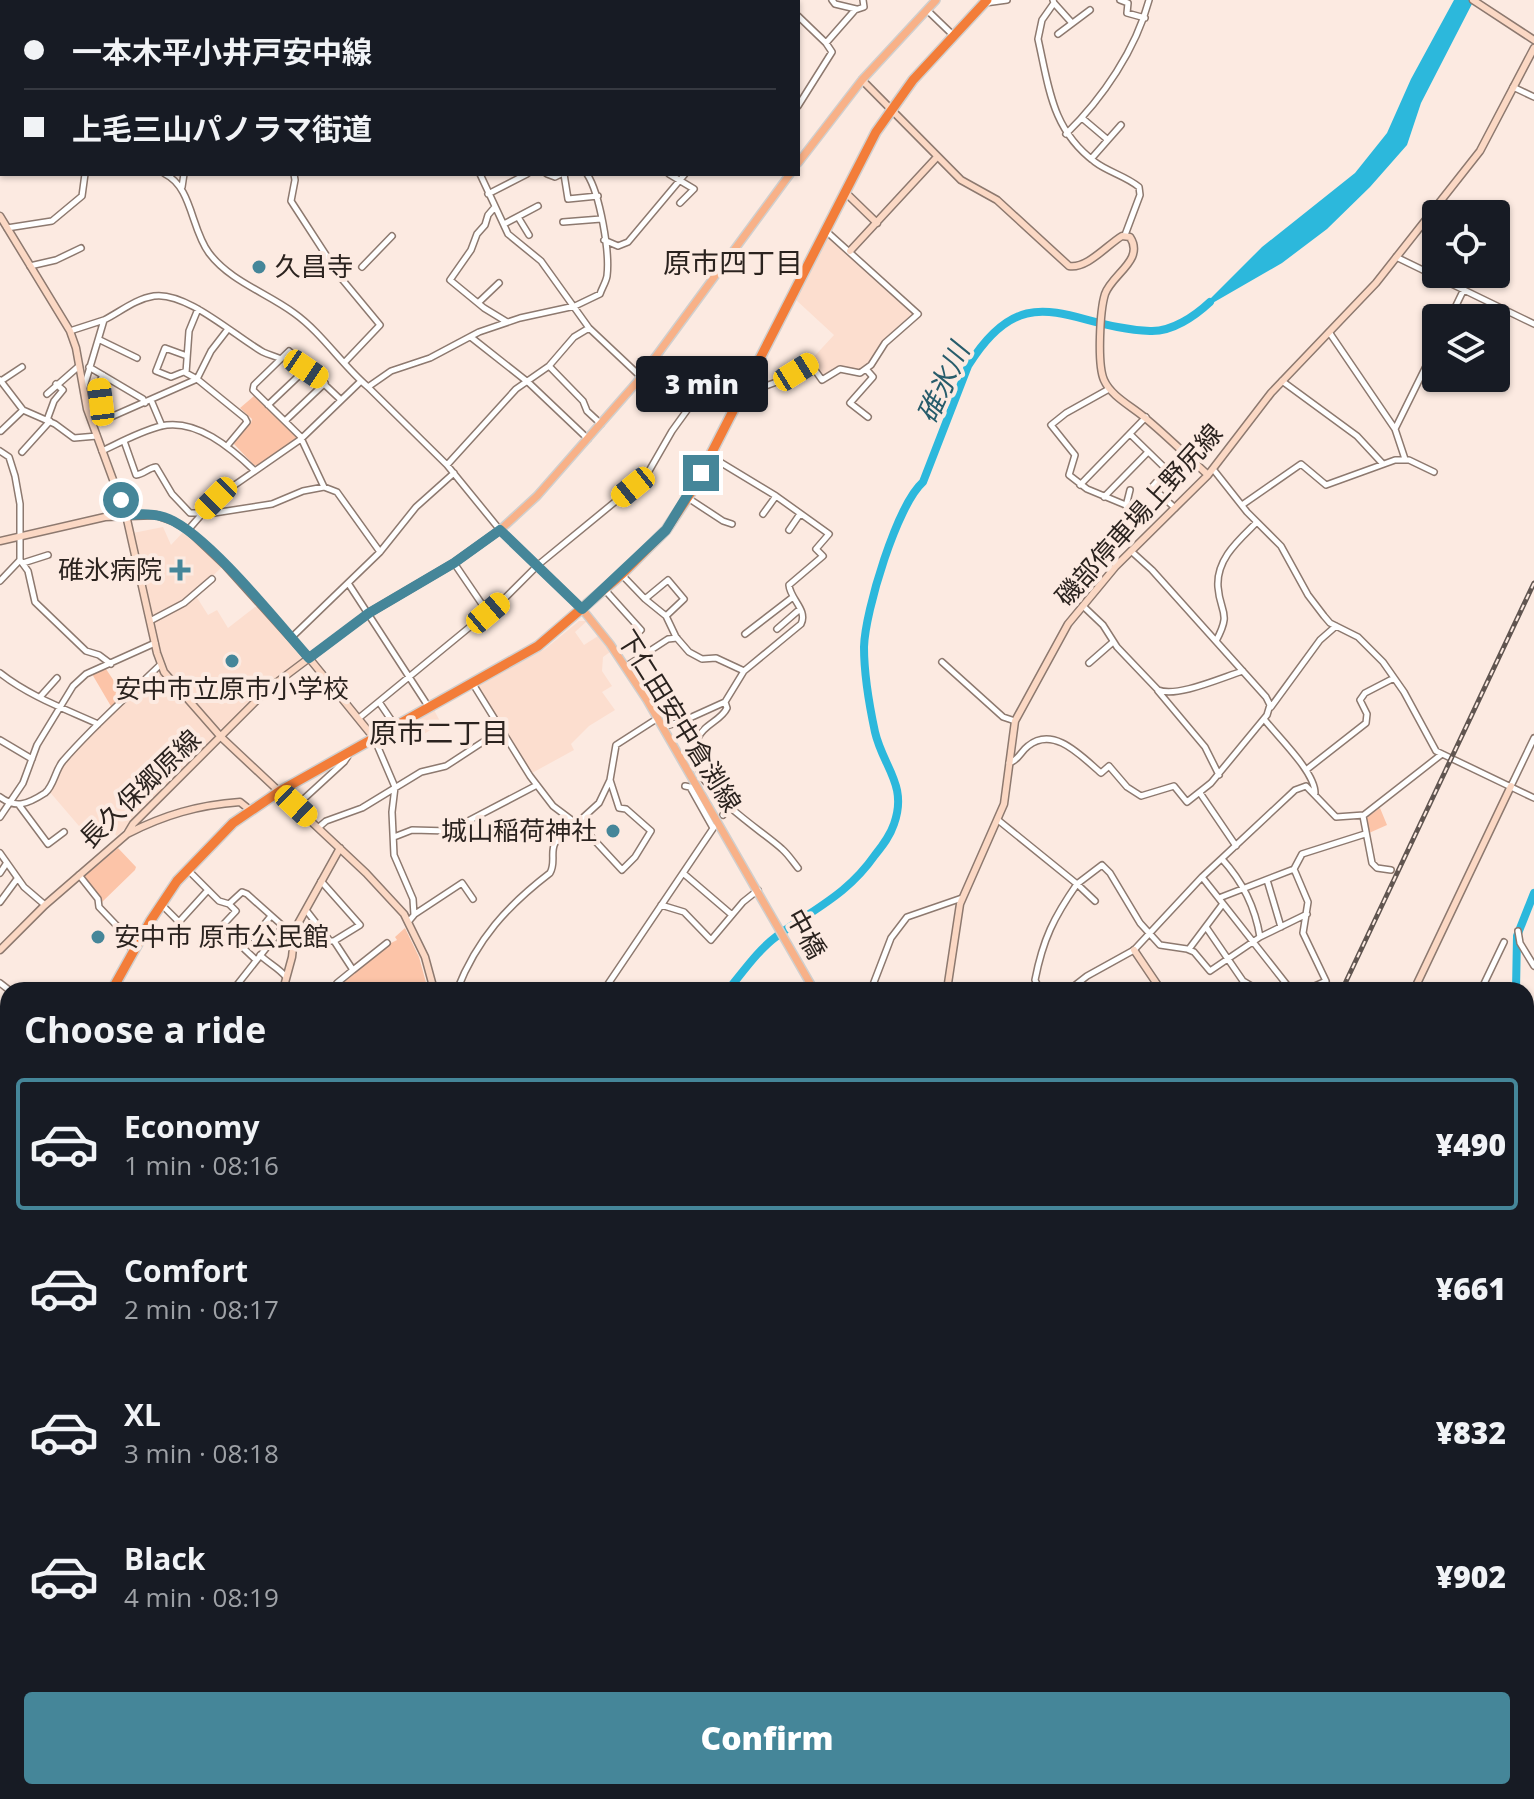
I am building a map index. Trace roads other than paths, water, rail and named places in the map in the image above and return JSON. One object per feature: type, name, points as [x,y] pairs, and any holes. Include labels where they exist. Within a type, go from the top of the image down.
[{"type":"highway","points":[[117,982],[161,904],[187,869],[221,833],[280,791],[538,646],[622,574],[666,530],[710,456],[825,230],[891,109],[913,80],[985,2]]},
{"type":"main road","points":[[800,160],[862,80],[936,0]]},
{"type":"main road","points":[[1473,0],[1534,40]]},
{"type":"main road","name":"磯部停車場上野尻線","points":[[948,982],[962,898],[998,820],[1006,795],[1015,721],[1063,632],[1082,605],[1131,551],[1210,472],[1261,404],[1376,283],[1480,151],[1534,48]]},
{"type":"main road","points":[[862,80],[961,180],[997,200],[1069,266],[1075,268],[1083,265],[1125,235],[1132,241],[1135,252],[1108,289],[1103,305],[1101,367],[1109,389],[1210,472]]},
{"type":"main road","points":[[850,251],[937,157]]},
{"type":"main road","points":[[500,530],[521,514],[641,377],[789,176]]},
{"type":"main road","points":[[845,192],[877,223]]},
{"type":"main road","points":[[0,216],[70,331],[87,409],[126,515],[161,664],[177,688],[221,737],[412,918],[432,982]]},
{"type":"main road","points":[[2,539],[126,515],[156,515],[188,530],[225,565],[309,658],[374,738]]},
{"type":"main road","name":"下仁田安中倉渕線","points":[[500,530],[582,609],[625,667],[761,894]]},
{"type":"main road","name":"長久保郷原線","points":[[0,950],[45,905],[127,834],[133,824],[250,705],[369,613],[454,563],[500,530]]},
{"type":"main road","points":[[1418,982],[1511,786]]},
{"type":"main road","points":[[127,834],[178,811],[212,804],[240,802],[250,810]]},
{"type":"main road","points":[[286,982],[295,929],[340,848]]},
{"type":"main road","name":"中橋","points":[[761,894],[810,982]]},
{"type":"main road","points":[[1134,950],[1156,982]]},
{"type":"street","points":[[832,0],[835,4],[857,9],[864,7],[863,0]]},
{"type":"street","points":[[985,2],[1007,0]]},
{"type":"street","points":[[1120,0],[1128,3],[1127,13],[1145,18]]},
{"type":"street","points":[[1066,134],[1107,85],[1142,28],[1149,0]]},
{"type":"street","points":[[1072,23],[1053,1],[1042,20],[1038,39],[1053,107],[1077,149],[1104,169],[1134,183],[1140,191],[1125,235]]},
{"type":"street","points":[[826,43],[857,9]]},
{"type":"street","points":[[927,9],[954,36]]},
{"type":"street","points":[[1058,34],[1090,10]]},
{"type":"street","points":[[800,18],[832,52],[800,103]]},
{"type":"street","points":[[1513,87],[1534,97]]},
{"type":"street","points":[[1082,118],[1108,140]]},
{"type":"street","points":[[1091,159],[1121,125]]},
{"type":"street","points":[[7,228],[52,221],[82,196],[85,176]]},
{"type":"street","points":[[170,176],[182,188],[195,227],[208,252],[244,283],[296,314],[447,465],[500,530]]},
{"type":"street","points":[[182,188],[184,176]]},
{"type":"street","points":[[294,176],[291,201],[341,278],[380,325],[344,363]]},
{"type":"street","points":[[481,176],[508,234],[541,261],[589,328],[641,377]]},
{"type":"street","points":[[488,194],[521,176]]},
{"type":"street","points":[[563,176],[568,199],[598,196]]},
{"type":"street","points":[[368,387],[391,371],[430,358],[479,332],[575,306],[600,294],[607,276],[604,239],[598,196],[588,176]]},
{"type":"street","points":[[673,176],[694,189],[680,203]]},
{"type":"street","points":[[604,239],[618,246],[628,242],[683,176]]},
{"type":"street","points":[[504,224],[538,206]]},
{"type":"street","points":[[494,208],[450,280],[508,323]]},
{"type":"street","points":[[518,217],[529,235]]},
{"type":"street","points":[[563,222],[601,219]]},
{"type":"street","points":[[740,396],[782,380],[810,363],[822,380],[840,369],[857,373],[866,369],[885,343],[918,314],[825,230]]},
{"type":"street","points":[[362,267],[392,236]]},
{"type":"street","points":[[30,266],[56,260],[81,248]]},
{"type":"street","points":[[1396,257],[1534,324]]},
{"type":"street","points":[[478,303],[499,283]]},
{"type":"street","points":[[1457,304],[1464,289]]},
{"type":"street","points":[[70,331],[104,320],[129,305],[157,295],[198,309],[265,353],[281,359]]},
{"type":"street","points":[[198,309],[189,331],[186,373],[245,418],[247,422],[227,446]]},
{"type":"street","points":[[84,388],[104,320]]},
{"type":"street","points":[[447,465],[516,389],[529,383],[549,366],[574,337],[589,328]]},
{"type":"street","points":[[104,420],[197,379],[211,351],[228,329]]},
{"type":"street","points":[[1329,332],[1395,429],[1405,459]]},
{"type":"street","points":[[472,338],[529,383],[588,439]]},
{"type":"street","points":[[100,340],[137,358]]},
{"type":"street","points":[[186,371],[171,377],[156,371],[165,348],[187,356]]},
{"type":"street","points":[[324,487],[301,439],[253,390],[254,385],[292,351],[306,369],[341,400]]},
{"type":"street","points":[[47,394],[79,366]]},
{"type":"street","points":[[549,366],[601,424]]},
{"type":"street","points":[[22,367],[0,381],[23,410],[49,421],[74,438],[97,436]]},
{"type":"street","points":[[89,367],[148,402],[162,426]]},
{"type":"street","points":[[268,405],[306,369]]},
{"type":"street","points":[[866,369],[873,377],[850,403],[868,417]]},
{"type":"street","points":[[1395,429],[1422,374]]},
{"type":"street","points":[[101,402],[99,383],[103,375]]},
{"type":"street","points":[[188,530],[216,498],[301,439],[361,381]]},
{"type":"street","points":[[1282,381],[1357,436],[1382,463]]},
{"type":"street","points":[[285,421],[325,383]]},
{"type":"street","points":[[22,452],[49,421],[54,401],[63,390],[56,384]]},
{"type":"street","points":[[359,718],[488,613],[538,565],[633,487],[649,471],[672,431],[706,384],[735,406]]},
{"type":"street","points":[[1109,389],[1066,413],[1051,425],[1052,430],[1075,455],[1069,475],[1080,485],[1127,506],[1130,490]]},
{"type":"street","points":[[1,431],[23,410]]},
{"type":"street","points":[[1080,485],[1146,417]]},
{"type":"street","points":[[102,451],[162,426],[186,426],[227,446],[255,471]]},
{"type":"street","points":[[1130,434],[1167,470],[1152,487],[1175,508]]},
{"type":"street","points":[[124,441],[136,475],[156,467],[172,494],[190,513],[272,504],[303,491],[324,487],[337,492],[380,552]]},
{"type":"street","points":[[0,451],[9,457],[15,476],[20,504],[22,562],[28,571],[31,593],[40,608],[86,651],[99,655],[111,664]]},
{"type":"street","points":[[1104,497],[1148,452]]},
{"type":"street","points":[[663,727],[725,702],[744,671],[801,624],[804,618],[789,585],[823,556],[816,549],[829,534],[776,496],[710,456]]},
{"type":"street","points":[[1242,505],[1301,464],[1326,485],[1382,463],[1405,459],[1434,472]]},
{"type":"street","points":[[1210,472],[1257,523],[1274,536],[1308,595],[1324,616],[1358,637],[1383,662],[1436,751],[1534,798]]},
{"type":"street","points":[[291,638],[380,552],[416,507],[454,473]]},
{"type":"street","points":[[763,514],[776,496]]},
{"type":"street","points":[[687,498],[732,524]]},
{"type":"street","points":[[789,530],[800,514]]},
{"type":"street","points":[[1216,641],[1225,617],[1218,590],[1221,565],[1232,548],[1257,523]]},
{"type":"street","points":[[1131,551],[1266,697],[1269,712]]},
{"type":"street","points":[[0,581],[22,562],[48,555]]},
{"type":"street","points":[[454,563],[488,613]]},
{"type":"street","points":[[622,574],[666,616],[677,638],[689,652],[702,659],[716,658],[744,671]]},
{"type":"street","points":[[150,621],[184,603],[212,579]]},
{"type":"street","points":[[645,599],[668,580],[684,599],[666,616]]},
{"type":"street","points":[[348,583],[430,708]]},
{"type":"street","points":[[605,589],[641,630],[637,634]]},
{"type":"street","points":[[745,634],[793,597]]},
{"type":"street","points":[[1082,605],[1103,625],[1113,642],[1205,747],[1219,775]]},
{"type":"street","points":[[777,629],[800,609]]},
{"type":"street","points":[[1009,763],[1017,760],[1030,744],[1042,739],[1063,742],[1101,773],[1109,766],[1127,787],[1141,796],[1174,786],[1187,802],[1219,775],[1264,719],[1320,640],[1336,626]]},
{"type":"street","points":[[625,667],[668,639],[677,638]]},
{"type":"street","points":[[1089,663],[1113,642]]},
{"type":"street","points":[[0,817],[23,783],[37,745],[78,680],[155,643]]},
{"type":"street","points":[[942,662],[1003,717],[1015,721]]},
{"type":"street","points":[[0,797],[10,804],[19,805],[46,792],[60,764],[161,664]]},
{"type":"street","points":[[1158,690],[1165,693],[1243,671]]},
{"type":"street","points":[[0,673],[59,707],[99,724]]},
{"type":"street","points":[[40,697],[57,678]]},
{"type":"street","points":[[1306,770],[1366,723],[1367,714],[1360,700],[1365,693],[1394,678]]},
{"type":"street","points":[[473,684],[553,806],[576,824],[622,870],[635,857],[651,831],[626,809],[619,808],[610,780]]},
{"type":"street","points":[[379,702],[396,727]]},
{"type":"street","points":[[725,702],[726,711],[705,727],[697,739],[694,751],[700,777],[714,794],[784,851],[798,868]]},
{"type":"street","points":[[461,982],[482,940],[516,900],[550,873],[553,847],[595,808],[610,780],[616,745],[658,718]]},
{"type":"street","points":[[1264,719],[1306,770],[1315,785],[1315,793]]},
{"type":"street","points":[[319,827],[326,821],[362,808],[421,772],[446,766],[501,730]]},
{"type":"street","points":[[374,738],[395,787],[392,812],[394,855],[413,899],[412,918]]},
{"type":"street","points":[[1511,786],[1534,738]]},
{"type":"street","points":[[0,740],[32,759]]},
{"type":"street","points":[[296,806],[344,762],[347,754]]},
{"type":"street","points":[[1079,982],[1134,950],[1202,877],[1295,790],[1306,786],[1336,817],[1363,816],[1442,754]]},
{"type":"street","points":[[394,837],[412,830],[449,831],[537,785]]},
{"type":"street","points":[[609,982],[714,828],[688,785]]},
{"type":"street","points":[[1200,793],[1236,846]]},
{"type":"street","points":[[19,805],[48,844],[64,832]]},
{"type":"street","points":[[723,815],[730,807]]},
{"type":"street","points":[[1363,816],[1372,863],[1377,868],[1391,870]]},
{"type":"street","points":[[998,820],[1095,901]]},
{"type":"street","points":[[1189,949],[1221,902],[1294,869],[1302,854],[1365,834]]},
{"type":"street","points":[[0,853],[17,879],[45,905]]},
{"type":"street","points":[[1222,859],[1245,889],[1256,915],[1260,937]]},
{"type":"street","points":[[0,873],[6,864]]},
{"type":"street","points":[[1036,982],[1047,935],[1055,916],[1077,884],[1102,865],[1140,923],[1152,932],[1160,945],[1189,949],[1210,971],[1260,937],[1307,914]]},
{"type":"street","points":[[187,869],[219,901],[229,904],[236,911],[221,927],[281,970],[287,979]]},
{"type":"street","points":[[1294,869],[1308,902],[1303,933],[1326,981],[1324,982]]},
{"type":"street","points":[[683,873],[732,915]]},
{"type":"street","points":[[79,875],[98,899],[99,907],[118,927],[118,936],[134,951]]},
{"type":"street","points":[[1202,877],[1284,982]]},
{"type":"street","points":[[0,902],[17,879]]},
{"type":"street","points":[[1267,880],[1281,927]]},
{"type":"street","points":[[321,881],[360,925],[334,941]]},
{"type":"street","points":[[412,918],[462,883],[473,899]]},
{"type":"street","points":[[161,904],[179,922],[208,890]]},
{"type":"street","points":[[229,904],[242,892],[284,927],[295,929]]},
{"type":"street","points":[[661,905],[684,912],[711,940],[732,915],[761,894]]},
{"type":"street","points":[[874,982],[898,926],[907,917],[962,898]]},
{"type":"street","points":[[305,909],[330,941],[334,941],[353,970]]},
{"type":"street","points":[[260,955],[253,938],[271,916]]},
{"type":"street","points":[[239,982],[284,927]]},
{"type":"street","points":[[1206,927],[1245,982]]},
{"type":"street","points":[[1518,931],[1520,943],[1534,966]]},
{"type":"street","points":[[1485,982],[1504,942]]},
{"type":"street","points":[[338,982],[387,943]]},
{"type":"water","points":[[1454,0],[1474,0],[1421,103],[1407,145],[1327,229],[1282,263],[1197,312],[1262,247],[1355,173],[1387,133],[1411,79]]},
{"type":"waterway","points":[[0,0],[0,24]]},
{"type":"waterway","name":"碓氷川","points":[[735,982],[770,942],[853,881],[881,848],[892,828],[898,798],[893,776],[875,732],[865,668],[866,631],[876,585],[893,535],[913,494],[923,482],[968,366],[989,337],[1010,320],[1030,313],[1051,312],[1122,328],[1158,331],[1183,322],[1210,302]]},
{"type":"waterway","points":[[1516,982],[1517,936],[1534,893]]},
{"type":"railway","points":[[1346,982],[1534,583]]},
{"type":"place","name":"久昌寺","points":[[259,267]]},
{"type":"place","name":"碓氷病院","points":[[180,570]]},
{"type":"place","name":"安中市立原市小学校","points":[[232,661]]},
{"type":"place","name":"城山稲荷神社","points":[[613,831]]},
{"type":"place","name":"安中市 原市公民館","points":[[98,937]]},
{"type":"district","name":"原市四丁目","points":[[733,263]]},
{"type":"district","name":"原市二丁目","points":[[439,733]]}]
